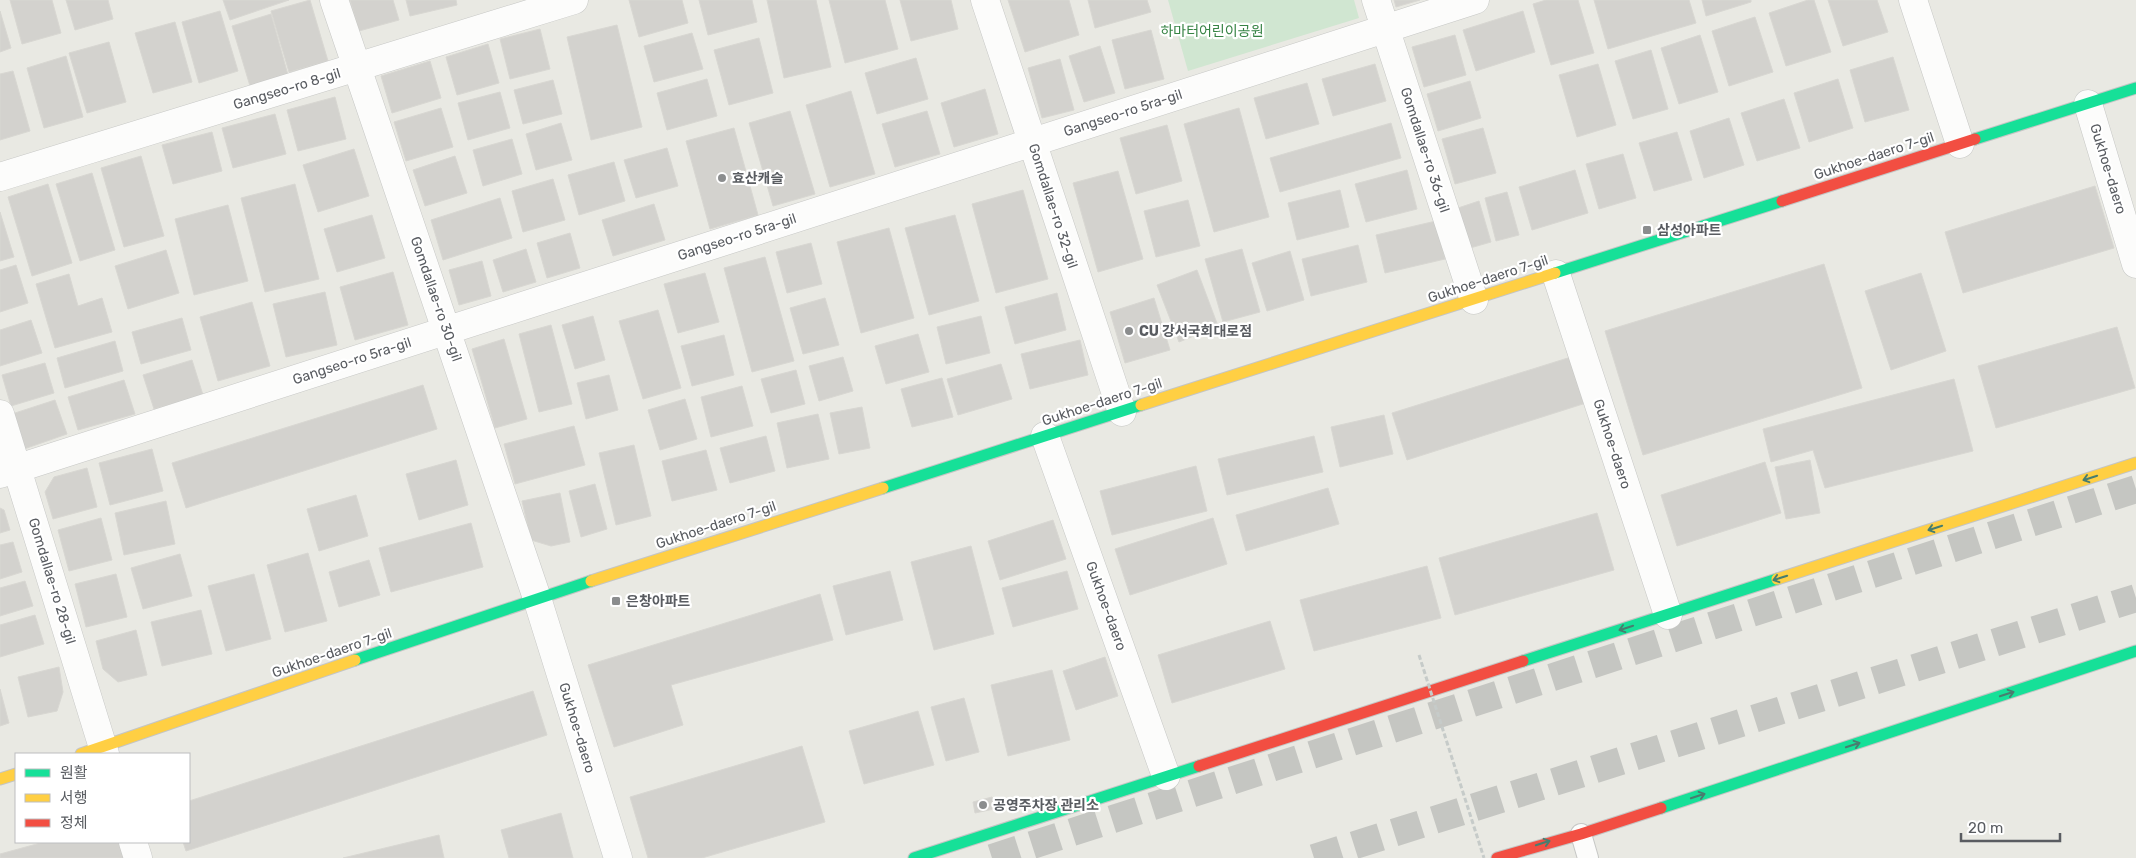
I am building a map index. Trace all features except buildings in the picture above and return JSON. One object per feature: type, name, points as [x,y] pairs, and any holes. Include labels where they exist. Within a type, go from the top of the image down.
[{"type":"street","name":"Gomdallae-ro 30-gil","points":[[334,0],[537,598]]},
{"type":"street","name":"Gangseo-ro 8-gil","points":[[0,178],[574,0]]},
{"type":"street","name":"Gomdallae-ro 32-gil","points":[[985,0],[1122,412]]},
{"type":"street","name":"Gomdallae-ro 36-gil","points":[[1376,0],[1474,300]]},
{"type":"street","name":"Gangseo-ro 5ra-gil","points":[[8,472],[1475,0]]},
{"type":"street","points":[[1913,0],[1960,144]]},
{"type":"street","name":"Gukhoe-daero 7-gil","points":[[96,752],[537,598],[2136,88]]},
{"type":"street","name":"Gukhoe-daero","points":[[2088,104],[2136,264]]},
{"type":"street","name":"Gukhoe-daero","points":[[1556,274],[1668,615]]},
{"type":"street","name":"Gomdallae-ro 28-gil","points":[[0,414],[8,472],[96,752]]},
{"type":"street","name":"Gukhoe-daero","points":[[1045,436],[1166,776]]},
{"type":"street","points":[[914,858],[2136,463]]},
{"type":"street","name":"Gukhoe-daero","points":[[537,598],[618,858]]},
{"type":"street","points":[[1497,858],[1581,834],[2136,651]]},
{"type":"street","points":[[0,778],[15,774]]},
{"type":"street","points":[[133,843],[138,858]]},
{"type":"lane","points":[[1581,834],[1588,858]]},
{"type":"path","points":[[1419,655],[1484,858]]},
{"type":"green space","name":"하마터어린이공원","points":[[1168,0],[1354,0],[1359,18],[1188,71]]},
{"type":"tunnel","points":[[992,858],[2136,489]]},
{"type":"tunnel","points":[[1314,858],[2136,598]]},
{"type":"traffic: fast","points":[[1975,139],[2136,88]]},
{"type":"traffic: fast","points":[[1555,273],[1782,201]]},
{"type":"traffic: fast","points":[[883,488],[1141,405]]},
{"type":"traffic: fast","points":[[1523,661],[1777,579]]},
{"type":"traffic: fast","points":[[355,660],[591,581]]},
{"type":"traffic: fast","points":[[1661,808],[2136,651]]},
{"type":"traffic: fast","points":[[914,858],[1199,766]]},
{"type":"traffic: slow","points":[[1141,405],[1555,273]]},
{"type":"traffic: slow","points":[[1777,579],[2136,463]]},
{"type":"traffic: slow","points":[[591,581],[883,488]]},
{"type":"traffic: slow","points":[[84,753],[355,660]]},
{"type":"traffic: slow","points":[[0,779],[15,774]]},
{"type":"traffic: jam","points":[[1782,201],[1975,139]]},
{"type":"traffic: jam","points":[[1199,766],[1523,661]]},
{"type":"traffic: jam","points":[[1497,858],[1581,834],[1661,808]]},
{"type":"place","name":"효산캐슬","points":[[722,178]]},
{"type":"place","name":"삼성아파트","points":[[1647,230]]},
{"type":"place","name":"CU 강서국회대로점","points":[[1129,331]]},
{"type":"place","name":"은창아파트","points":[[616,601]]},
{"type":"place","name":"공영주차장 관리소","points":[[983,805]]}]
